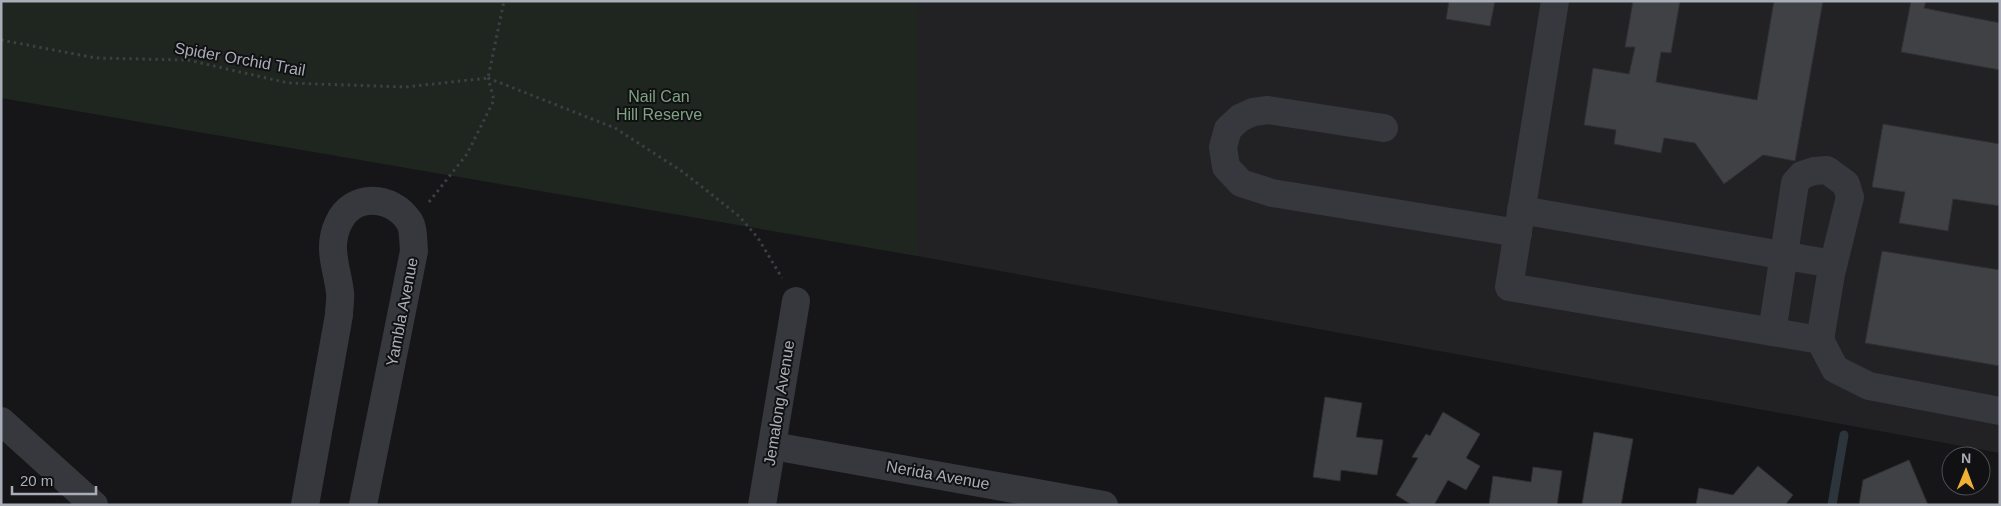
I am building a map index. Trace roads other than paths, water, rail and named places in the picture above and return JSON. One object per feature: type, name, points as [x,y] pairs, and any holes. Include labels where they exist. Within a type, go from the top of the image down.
[{"type":"street","points":[[1555,1],[1509,287],[1820,340]]},
{"type":"street","points":[[1384,128],[1268,110],[1253,112],[1240,118],[1228,129],[1223,147],[1226,167],[1241,183],[1272,194],[1520,222],[1833,264]]},
{"type":"street","points":[[1772,332],[1795,183],[1802,175],[1814,171],[1827,170],[1846,184],[1850,198],[1833,264],[1820,340],[1835,369],[1868,386],[2000,411]]},
{"type":"street","name":"Yambla Avenue","points":[[305,505],[339,315],[341,293],[333,262],[332,245],[338,223],[356,204],[368,200],[379,200],[400,210],[411,223],[414,252],[363,505]]},
{"type":"street","name":"Jemalong Avenue","points":[[762,505],[796,301]]},
{"type":"street","points":[[1,421],[94,505]]},
{"type":"street","name":"Nerida Avenue","points":[[773,446],[1104,505]]},
{"type":"waterway","points":[[1832,505],[1844,435]]},
{"type":"park label","name":"Nail Can Hill Reserve","points":[[659,105]]}]
